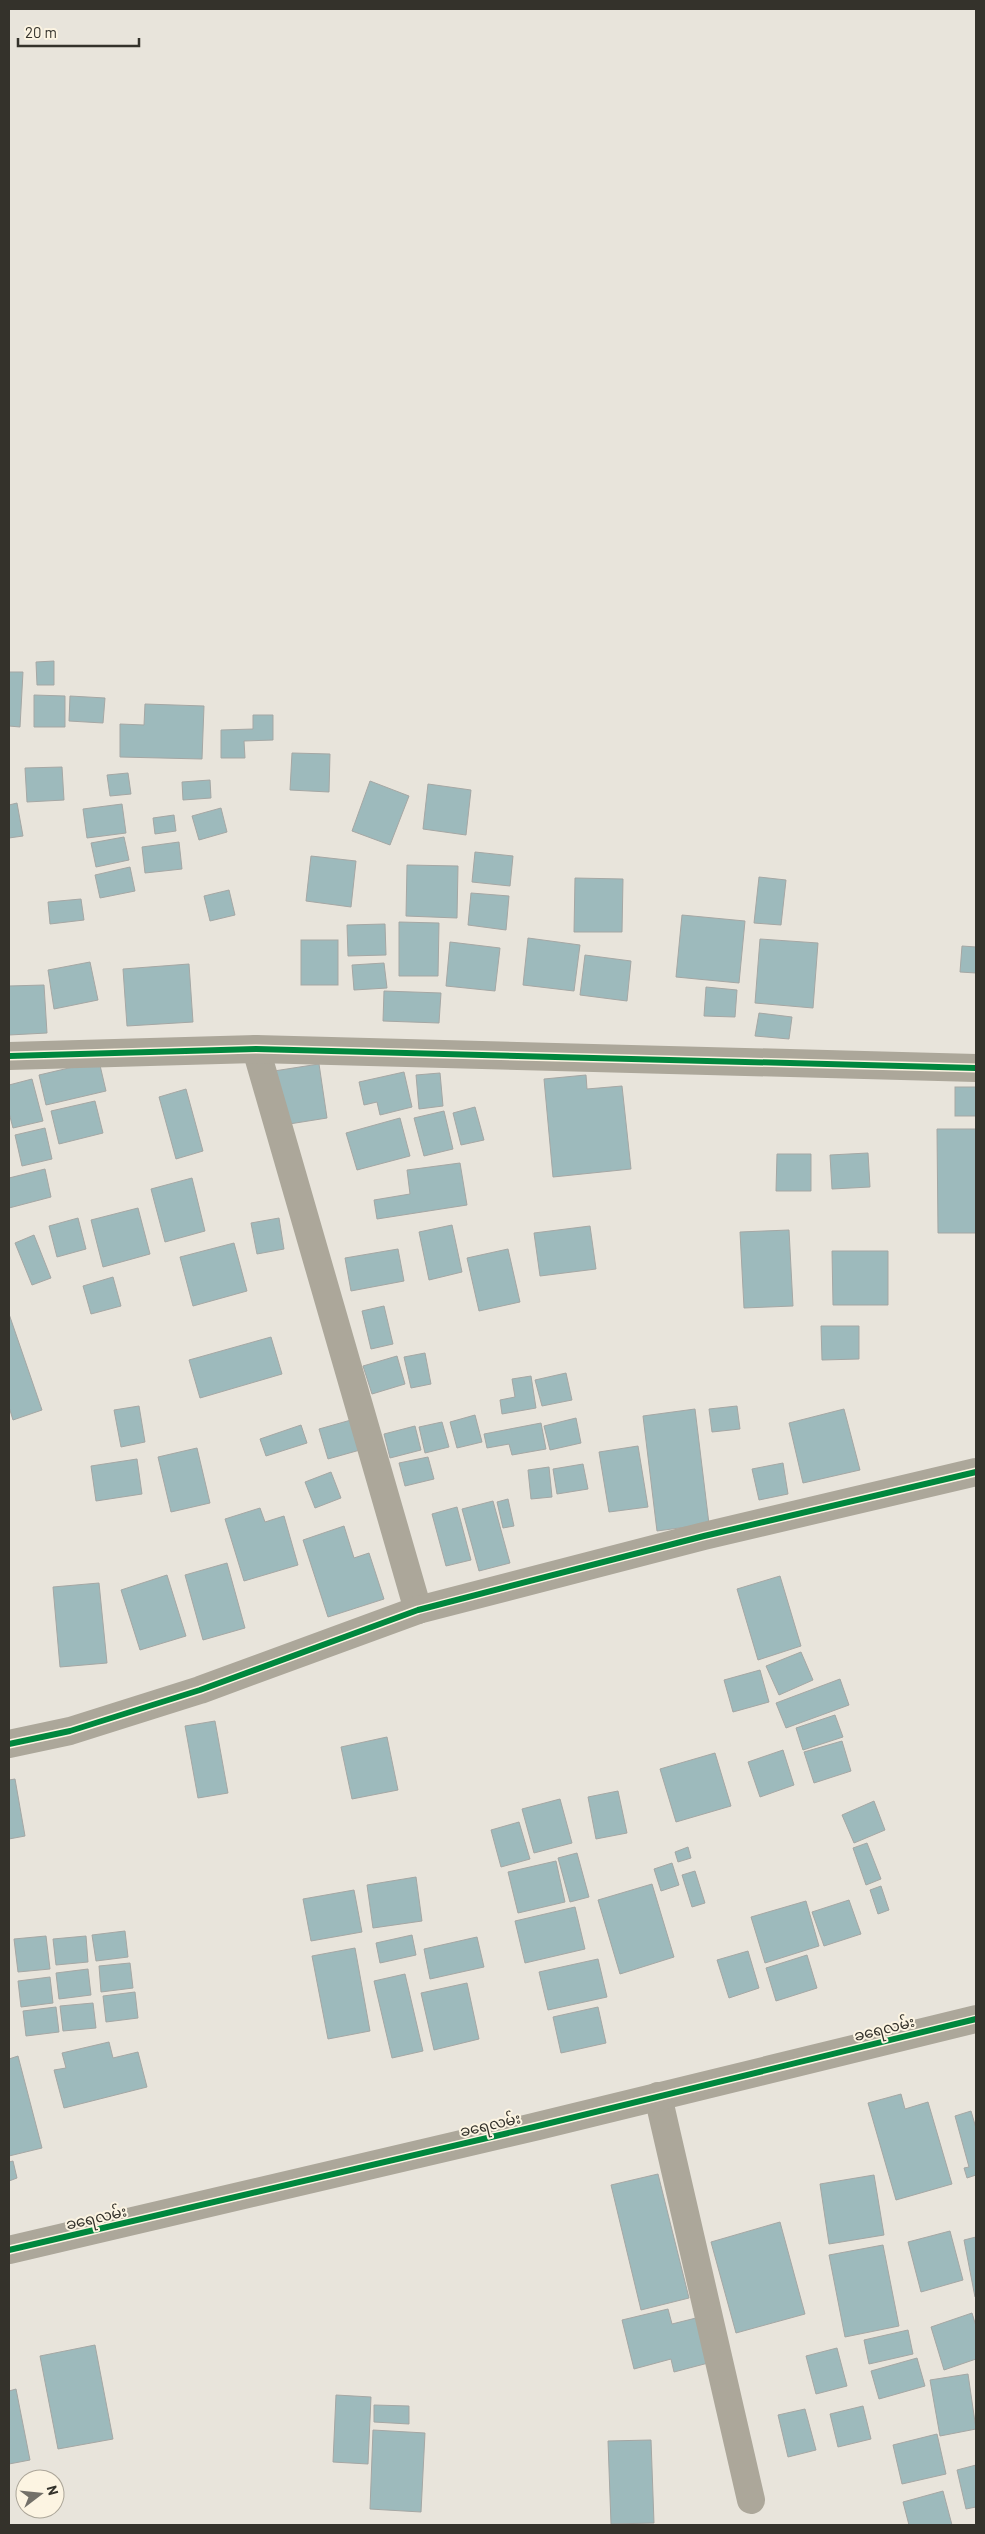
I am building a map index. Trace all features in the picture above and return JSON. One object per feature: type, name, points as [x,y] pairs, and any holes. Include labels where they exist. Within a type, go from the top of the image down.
[{"type":"street","points":[[9,1056],[256,1049],[976,1068]]},
{"type":"street","points":[[256,1049],[418,1610]]},
{"type":"street","points":[[9,1744],[70,1730],[200,1690],[418,1610],[704,1536],[976,1472]]},
{"type":"street","name":"ခရေလမ်း","points":[[9,2250],[976,2019]]},
{"type":"street","points":[[658,2096],[751,2500]]},
{"type":"building","points":[[54,661],[54,685],[37,685],[36,662]]},
{"type":"building","points":[[9,672],[23,672],[20,727],[9,726]]},
{"type":"building","points":[[34,695],[65,696],[65,727],[34,727]]},
{"type":"building","points":[[70,696],[105,698],[103,723],[69,721]]},
{"type":"building","points":[[145,704],[204,706],[202,759],[120,757],[120,724],[144,725]]},
{"type":"building","points":[[253,715],[273,715],[273,740],[244,741],[245,758],[221,758],[221,730],[253,729]]},
{"type":"building","points":[[292,753],[330,754],[329,792],[290,790]]},
{"type":"building","points":[[62,767],[64,800],[27,802],[25,768]]},
{"type":"building","points":[[128,773],[131,794],[110,796],[107,775]]},
{"type":"building","points":[[210,780],[211,798],[183,800],[182,782]]},
{"type":"building","points":[[370,781],[409,796],[390,845],[352,831]]},
{"type":"building","points":[[428,784],[471,790],[466,835],[423,829]]},
{"type":"building","points":[[17,803],[23,836],[9,838],[9,805]]},
{"type":"building","points":[[122,804],[126,833],[87,838],[83,809]]},
{"type":"building","points":[[221,808],[227,832],[199,840],[192,816]]},
{"type":"building","points":[[174,815],[176,831],[155,834],[153,818]]},
{"type":"building","points":[[124,837],[129,860],[96,867],[91,843]]},
{"type":"building","points":[[179,842],[182,869],[145,873],[142,847]]},
{"type":"building","points":[[475,852],[513,856],[510,886],[472,882]]},
{"type":"building","points":[[311,856],[356,861],[351,907],[306,901]]},
{"type":"building","points":[[407,865],[458,866],[457,918],[406,916]]},
{"type":"building","points":[[130,867],[135,891],[100,898],[95,875]]},
{"type":"building","points":[[759,877],[786,880],[781,925],[754,923]]},
{"type":"building","points":[[575,878],[623,879],[622,932],[574,932]]},
{"type":"building","points":[[229,890],[235,915],[210,921],[204,896]]},
{"type":"building","points":[[471,893],[509,896],[506,930],[468,925]]},
{"type":"building","points":[[81,899],[84,920],[50,924],[48,902]]},
{"type":"building","points":[[682,915],[745,921],[739,983],[676,977]]},
{"type":"building","points":[[399,922],[439,923],[438,976],[399,976]]},
{"type":"building","points":[[385,924],[386,955],[348,956],[347,925]]},
{"type":"building","points":[[528,938],[580,945],[574,991],[523,985]]},
{"type":"building","points":[[760,939],[818,943],[813,1008],[755,1003]]},
{"type":"building","points":[[301,940],[338,940],[338,985],[301,985]]},
{"type":"building","points":[[450,942],[500,948],[495,991],[446,986]]},
{"type":"building","points":[[962,946],[976,947],[976,973],[960,972]]},
{"type":"building","points":[[585,955],[631,961],[627,1001],[580,995]]},
{"type":"building","points":[[90,962],[98,1000],[54,1009],[48,970]]},
{"type":"building","points":[[384,963],[387,988],[354,990],[352,965]]},
{"type":"building","points":[[189,964],[193,1022],[127,1026],[123,969]]},
{"type":"building","points":[[44,985],[47,1033],[9,1035],[9,986]]},
{"type":"building","points":[[706,987],[737,990],[735,1017],[704,1016]]},
{"type":"building","points":[[384,991],[441,993],[439,1023],[383,1021]]},
{"type":"building","points":[[759,1013],[792,1017],[789,1039],[755,1036]]},
{"type":"building","points":[[99,1061],[106,1091],[46,1105],[39,1075]]},
{"type":"building","points":[[319,1064],[327,1118],[283,1125],[274,1071]]},
{"type":"building","points":[[404,1072],[412,1107],[380,1115],[377,1102],[364,1105],[359,1082]]},
{"type":"building","points":[[440,1073],[443,1106],[419,1109],[416,1075]]},
{"type":"building","points":[[586,1075],[587,1089],[622,1086],[631,1169],[553,1177],[544,1079]]},
{"type":"building","points":[[32,1079],[43,1121],[13,1128],[9,1113],[9,1085]]},
{"type":"building","points":[[955,1087],[976,1087],[976,1116],[955,1116]]},
{"type":"building","points":[[186,1089],[203,1151],[176,1159],[159,1097]]},
{"type":"building","points":[[95,1101],[103,1133],[59,1144],[51,1111]]},
{"type":"building","points":[[475,1107],[484,1140],[461,1145],[453,1113]]},
{"type":"building","points":[[444,1111],[453,1149],[424,1156],[414,1118]]},
{"type":"building","points":[[400,1118],[410,1156],[357,1170],[346,1133]]},
{"type":"building","points":[[45,1128],[52,1159],[22,1166],[15,1135]]},
{"type":"building","points":[[937,1129],[976,1129],[976,1233],[938,1233]]},
{"type":"building","points":[[868,1153],[870,1187],[832,1189],[830,1155]]},
{"type":"building","points":[[777,1154],[811,1154],[811,1191],[776,1191]]},
{"type":"building","points":[[460,1163],[467,1205],[377,1219],[374,1200],[410,1194],[407,1170]]},
{"type":"building","points":[[45,1169],[51,1197],[9,1208],[9,1178]]},
{"type":"building","points":[[192,1178],[205,1231],[165,1242],[151,1189]]},
{"type":"building","points":[[138,1208],[150,1254],[103,1267],[91,1220]]},
{"type":"building","points":[[78,1218],[86,1249],[57,1257],[49,1226]]},
{"type":"building","points":[[279,1218],[284,1249],[257,1254],[251,1223]]},
{"type":"building","points":[[452,1225],[462,1272],[429,1280],[419,1232]]},
{"type":"building","points":[[590,1226],[596,1269],[540,1276],[534,1233]]},
{"type":"building","points":[[789,1230],[793,1306],[744,1308],[740,1232]]},
{"type":"building","points":[[34,1235],[51,1278],[32,1285],[15,1243]]},
{"type":"building","points":[[234,1243],[247,1291],[193,1306],[180,1257]]},
{"type":"building","points":[[398,1249],[404,1281],[351,1291],[345,1258]]},
{"type":"building","points":[[508,1249],[520,1302],[479,1311],[467,1258]]},
{"type":"building","points":[[832,1251],[888,1251],[888,1305],[833,1305]]},
{"type":"building","points":[[113,1277],[121,1306],[91,1314],[83,1286]]},
{"type":"building","points":[[384,1306],[393,1344],[371,1349],[362,1311]]},
{"type":"building","points":[[9,1314],[42,1410],[13,1420],[9,1407]]},
{"type":"building","points":[[821,1326],[859,1326],[859,1359],[822,1360]]},
{"type":"building","points":[[271,1337],[282,1374],[200,1398],[189,1360]]},
{"type":"building","points":[[425,1353],[431,1384],[411,1388],[404,1357]]},
{"type":"building","points":[[397,1356],[405,1384],[372,1394],[363,1366]]},
{"type":"building","points":[[566,1373],[572,1400],[542,1406],[535,1380]]},
{"type":"building","points":[[531,1376],[536,1408],[502,1414],[500,1400],[515,1397],[512,1379]]},
{"type":"building","points":[[139,1406],[145,1442],[121,1447],[114,1410]]},
{"type":"building","points":[[737,1406],[740,1429],[712,1432],[709,1409]]},
{"type":"building","points":[[695,1409],[709,1524],[657,1531],[643,1416]]},
{"type":"building","points":[[844,1409],[860,1470],[803,1483],[789,1423]]},
{"type":"building","points":[[475,1415],[482,1442],[457,1448],[450,1422]]},
{"type":"building","points":[[576,1418],[581,1443],[550,1450],[544,1426]]},
{"type":"building","points":[[351,1420],[360,1450],[328,1459],[319,1429]]},
{"type":"building","points":[[442,1422],[449,1447],[425,1453],[419,1427]]},
{"type":"building","points":[[541,1423],[546,1449],[512,1455],[509,1444],[487,1448],[484,1434]]},
{"type":"building","points":[[301,1425],[307,1443],[266,1456],[260,1439]]},
{"type":"building","points":[[415,1426],[421,1450],[390,1458],[384,1434]]},
{"type":"building","points":[[638,1446],[648,1507],[609,1512],[599,1452]]},
{"type":"building","points":[[197,1448],[210,1503],[171,1512],[158,1457]]},
{"type":"building","points":[[428,1457],[434,1479],[405,1486],[399,1463]]},
{"type":"building","points":[[137,1459],[142,1494],[96,1501],[91,1466]]},
{"type":"building","points":[[783,1463],[788,1494],[759,1500],[752,1469]]},
{"type":"building","points":[[583,1464],[588,1489],[557,1494],[553,1469]]},
{"type":"building","points":[[549,1467],[552,1497],[531,1499],[528,1470]]},
{"type":"building","points":[[331,1472],[341,1498],[315,1508],[305,1482]]},
{"type":"building","points":[[508,1499],[514,1526],[503,1528],[497,1502]]},
{"type":"building","points":[[493,1501],[510,1563],[479,1571],[462,1509]]},
{"type":"building","points":[[457,1507],[471,1560],[446,1566],[432,1514]]},
{"type":"building","points":[[260,1508],[265,1522],[284,1516],[298,1565],[244,1581],[225,1519]]},
{"type":"building","points":[[344,1526],[354,1558],[369,1553],[384,1599],[328,1617],[303,1540]]},
{"type":"building","points":[[227,1563],[245,1628],[203,1640],[185,1575]]},
{"type":"building","points":[[167,1575],[186,1636],[140,1650],[121,1590]]},
{"type":"building","points":[[780,1576],[801,1646],[758,1660],[737,1589]]},
{"type":"building","points":[[99,1583],[107,1663],[60,1667],[53,1587]]},
{"type":"building","points":[[801,1652],[813,1680],[779,1695],[766,1666]]},
{"type":"building","points":[[760,1670],[769,1702],[733,1712],[724,1680]]},
{"type":"building","points":[[840,1679],[849,1705],[786,1728],[776,1703]]},
{"type":"building","points":[[835,1715],[843,1737],[803,1750],[796,1728]]},
{"type":"building","points":[[215,1721],[228,1793],[198,1798],[185,1726]]},
{"type":"building","points":[[387,1737],[398,1790],[352,1799],[341,1747]]},
{"type":"building","points":[[842,1741],[851,1771],[814,1783],[804,1752]]},
{"type":"building","points":[[783,1750],[794,1785],[760,1797],[748,1762]]},
{"type":"building","points":[[715,1753],[731,1806],[676,1822],[660,1769]]},
{"type":"building","points":[[15,1779],[25,1836],[9,1839],[9,1780]]},
{"type":"building","points":[[618,1791],[627,1833],[596,1839],[588,1797]]},
{"type":"building","points":[[560,1799],[572,1843],[534,1853],[522,1809]]},
{"type":"building","points":[[874,1801],[885,1830],[854,1843],[842,1815]]},
{"type":"building","points":[[519,1822],[530,1859],[501,1867],[491,1830]]},
{"type":"building","points":[[867,1843],[881,1879],[866,1885],[853,1848]]},
{"type":"building","points":[[688,1847],[691,1858],[678,1862],[675,1852]]},
{"type":"building","points":[[577,1853],[589,1897],[570,1902],[558,1858]]},
{"type":"building","points":[[556,1861],[565,1902],[518,1913],[508,1872]]},
{"type":"building","points":[[672,1863],[679,1885],[661,1891],[654,1869]]},
{"type":"building","points":[[695,1871],[705,1903],[692,1907],[682,1875]]},
{"type":"building","points":[[416,1877],[422,1921],[373,1928],[367,1885]]},
{"type":"building","points":[[652,1884],[674,1957],[620,1974],[598,1900]]},
{"type":"building","points":[[881,1886],[889,1910],[878,1914],[870,1890]]},
{"type":"building","points":[[354,1890],[362,1932],[311,1941],[303,1899]]},
{"type":"building","points":[[849,1900],[861,1934],[824,1946],[812,1912]]},
{"type":"building","points":[[806,1901],[819,1946],[765,1963],[751,1917]]},
{"type":"building","points":[[575,1907],[585,1949],[525,1963],[515,1921]]},
{"type":"building","points":[[125,1931],[128,1957],[96,1961],[92,1935]]},
{"type":"building","points":[[412,1935],[416,1955],[380,1963],[376,1943]]},
{"type":"building","points":[[46,1936],[50,1969],[18,1972],[14,1939]]},
{"type":"building","points":[[86,1936],[88,1962],[56,1965],[53,1939]]},
{"type":"building","points":[[477,1937],[484,1967],[430,1979],[424,1949]]},
{"type":"building","points":[[355,1948],[370,2031],[328,2039],[312,1956]]},
{"type":"building","points":[[748,1951],[759,1988],[729,1998],[717,1960]]},
{"type":"building","points":[[807,1955],[817,1988],[776,2001],[766,1968]]},
{"type":"building","points":[[598,1959],[607,1997],[548,2010],[539,1972]]},
{"type":"building","points":[[130,1963],[133,1988],[101,1992],[99,1966]]},
{"type":"building","points":[[88,1969],[91,1995],[59,1999],[56,1973]]},
{"type":"building","points":[[405,1974],[423,2051],[392,2058],[374,1981]]},
{"type":"building","points":[[50,1977],[53,2003],[21,2007],[18,1981]]},
{"type":"building","points":[[467,1983],[479,2039],[434,2050],[421,1993]]},
{"type":"building","points":[[135,1992],[138,2018],[106,2022],[103,1996]]},
{"type":"building","points":[[93,2003],[96,2028],[63,2031],[60,2006]]},
{"type":"building","points":[[56,2007],[59,2032],[26,2036],[23,2011]]},
{"type":"building","points":[[598,2007],[606,2043],[561,2053],[553,2017]]},
{"type":"building","points":[[109,2042],[113,2058],[138,2052],[147,2087],[64,2108],[54,2070],[66,2068],[62,2053]]},
{"type":"building","points":[[18,2056],[42,2148],[9,2156],[9,2059]]},
{"type":"building","points":[[901,2094],[905,2109],[928,2102],[952,2184],[896,2200],[868,2103]]},
{"type":"building","points":[[971,2111],[976,2128],[976,2175],[967,2178],[964,2168],[969,2167],[955,2116]]},
{"type":"building","points":[[13,2161],[17,2178],[9,2181],[9,2162]]},
{"type":"building","points":[[658,2174],[689,2298],[641,2310],[611,2185]]},
{"type":"building","points":[[874,2175],[884,2235],[829,2244],[820,2184]]},
{"type":"building","points":[[780,2222],[805,2314],[736,2333],[711,2242]]},
{"type":"building","points":[[950,2231],[963,2280],[921,2292],[908,2242]]},
{"type":"building","points":[[976,2237],[976,2296],[975,2297],[964,2240]]},
{"type":"building","points":[[883,2245],[899,2326],[845,2337],[829,2255]]},
{"type":"building","points":[[668,2309],[672,2324],[700,2317],[712,2362],[674,2372],[671,2359],[634,2369],[622,2320]]},
{"type":"building","points":[[972,2313],[976,2326],[976,2359],[944,2370],[931,2327]]},
{"type":"building","points":[[908,2330],[913,2354],[869,2364],[864,2340]]},
{"type":"building","points":[[95,2345],[113,2439],[58,2449],[40,2356]]},
{"type":"building","points":[[837,2348],[847,2386],[816,2394],[806,2356]]},
{"type":"building","points":[[917,2358],[925,2386],[879,2399],[871,2371]]},
{"type":"building","points":[[968,2374],[976,2429],[940,2436],[930,2380]]},
{"type":"building","points":[[16,2389],[30,2460],[9,2464],[9,2391]]},
{"type":"building","points":[[336,2395],[371,2397],[368,2464],[333,2462]]},
{"type":"building","points":[[374,2405],[409,2406],[409,2424],[374,2422]]},
{"type":"building","points":[[863,2406],[871,2439],[838,2447],[830,2414]]},
{"type":"building","points":[[805,2409],[816,2450],[788,2457],[778,2415]]},
{"type":"building","points":[[373,2430],[425,2433],[421,2512],[370,2509]]},
{"type":"building","points":[[937,2434],[946,2474],[902,2484],[893,2445]]},
{"type":"building","points":[[651,2440],[654,2523],[611,2524],[608,2441]]},
{"type":"building","points":[[976,2465],[976,2507],[966,2509],[957,2470]]},
{"type":"building","points":[[943,2491],[952,2525],[909,2525],[903,2502]]},
{"type":"cycle path","points":[[9,1056],[256,1049],[976,1068]]},
{"type":"cycle path","points":[[9,1744],[70,1731],[200,1690],[418,1610],[704,1536],[976,1472]]},
{"type":"cycle path","points":[[9,2250],[538,2126],[976,2019]]}]
